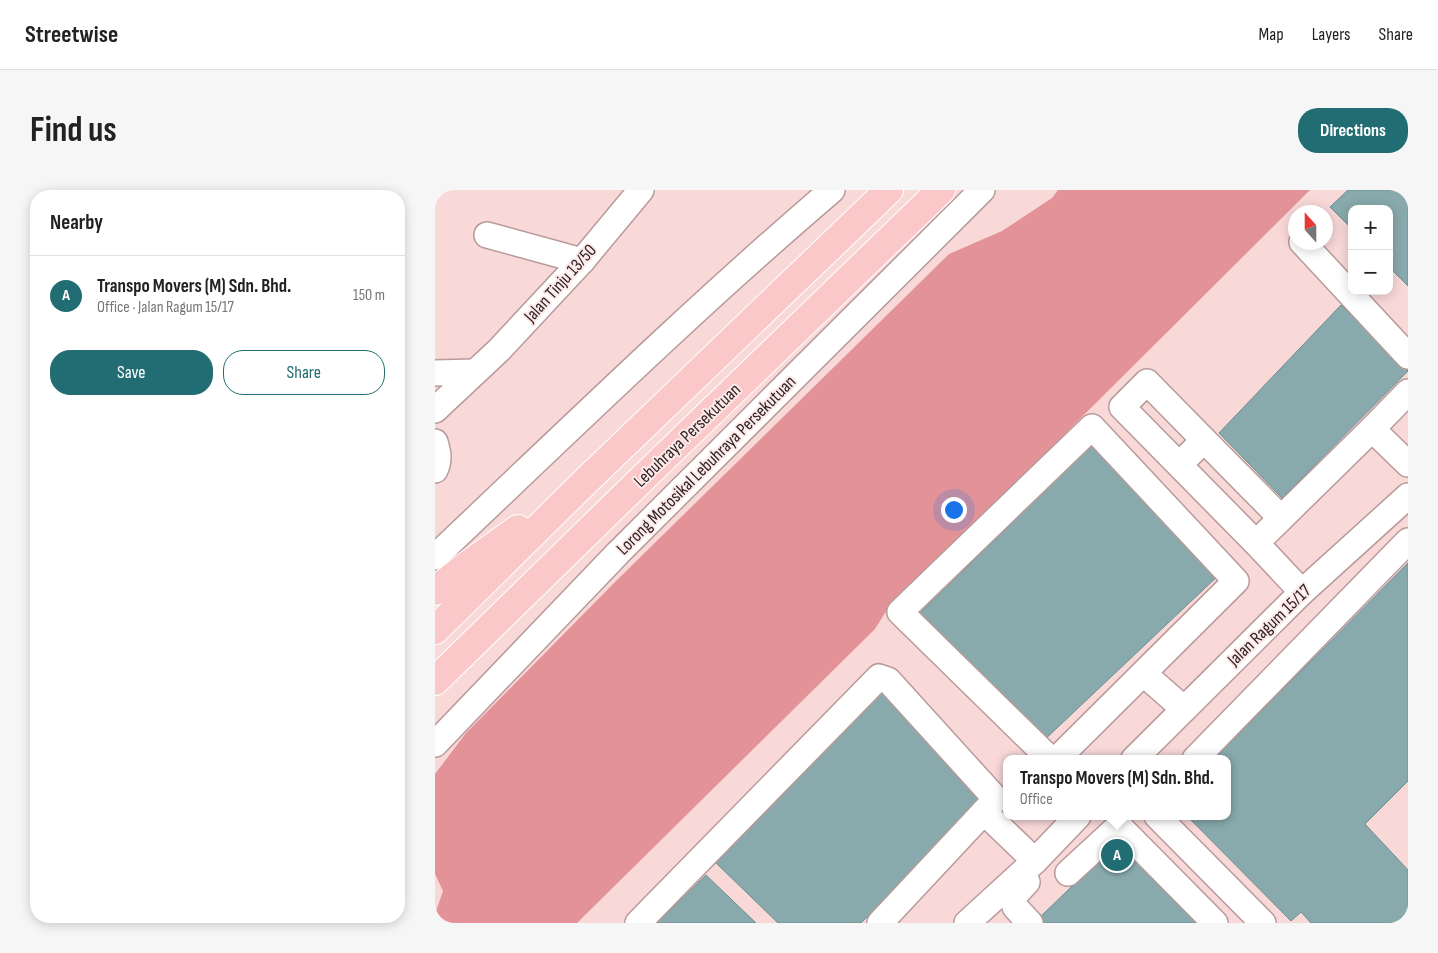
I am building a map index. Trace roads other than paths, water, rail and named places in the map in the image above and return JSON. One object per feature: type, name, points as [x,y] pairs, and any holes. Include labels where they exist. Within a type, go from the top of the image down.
[{"type":"highway","name":"Lebuhraya Persekutuan","points":[[435,630],[588,479],[889,190]]},
{"type":"highway","name":"Lebuhraya Persekutuan","points":[[435,682],[661,460],[941,190]]},
{"type":"highway","points":[[435,591],[465,567],[588,479]]},
{"type":"street","name":"Jalan Tinju 13/50","points":[[435,410],[505,344],[582,261],[641,190]]},
{"type":"street","points":[[435,556],[683,322],[832,190]]},
{"type":"street","name":"Lorong Motosikal Lebuhraya Persekutuan","points":[[435,744],[618,553],[982,190]]},
{"type":"street","points":[[487,235],[582,261]]},
{"type":"street","points":[[1309,250],[1408,356]]},
{"type":"street","points":[[435,373],[475,372]]},
{"type":"street","points":[[1281,518],[1147,382],[1122,407],[1302,592]]},
{"type":"street","points":[[1256,543],[1408,392]]},
{"type":"street","points":[[1046,755],[900,612],[1092,427],[1236,581],[1061,755]]},
{"type":"street","points":[[1372,429],[1408,464]]},
{"type":"street","points":[[1179,465],[1204,440]]},
{"type":"street","points":[[435,442],[439,462],[435,470]]},
{"type":"street","name":"Jalan Ragum 15/17","points":[[1138,755],[1302,592],[1408,496]]},
{"type":"street","points":[[1199,755],[1408,541]]},
{"type":"street","points":[[1144,674],[1184,710]]},
{"type":"street","points":[[638,923],[879,677],[888,680],[996,799],[880,923]]},
{"type":"street","points":[[984,812],[1026,869],[1027,882],[1014,896],[1015,907],[1030,923]]},
{"type":"street","points":[[967,923],[1026,869],[1074,820]]},
{"type":"street","points":[[1161,820],[1263,923]]},
{"type":"street","points":[[1069,873],[1119,826],[1215,923]]},
{"type":"place","name":"Transpo Movers (M) Sdn. Bhd.","points":[[1117,855]]}]
